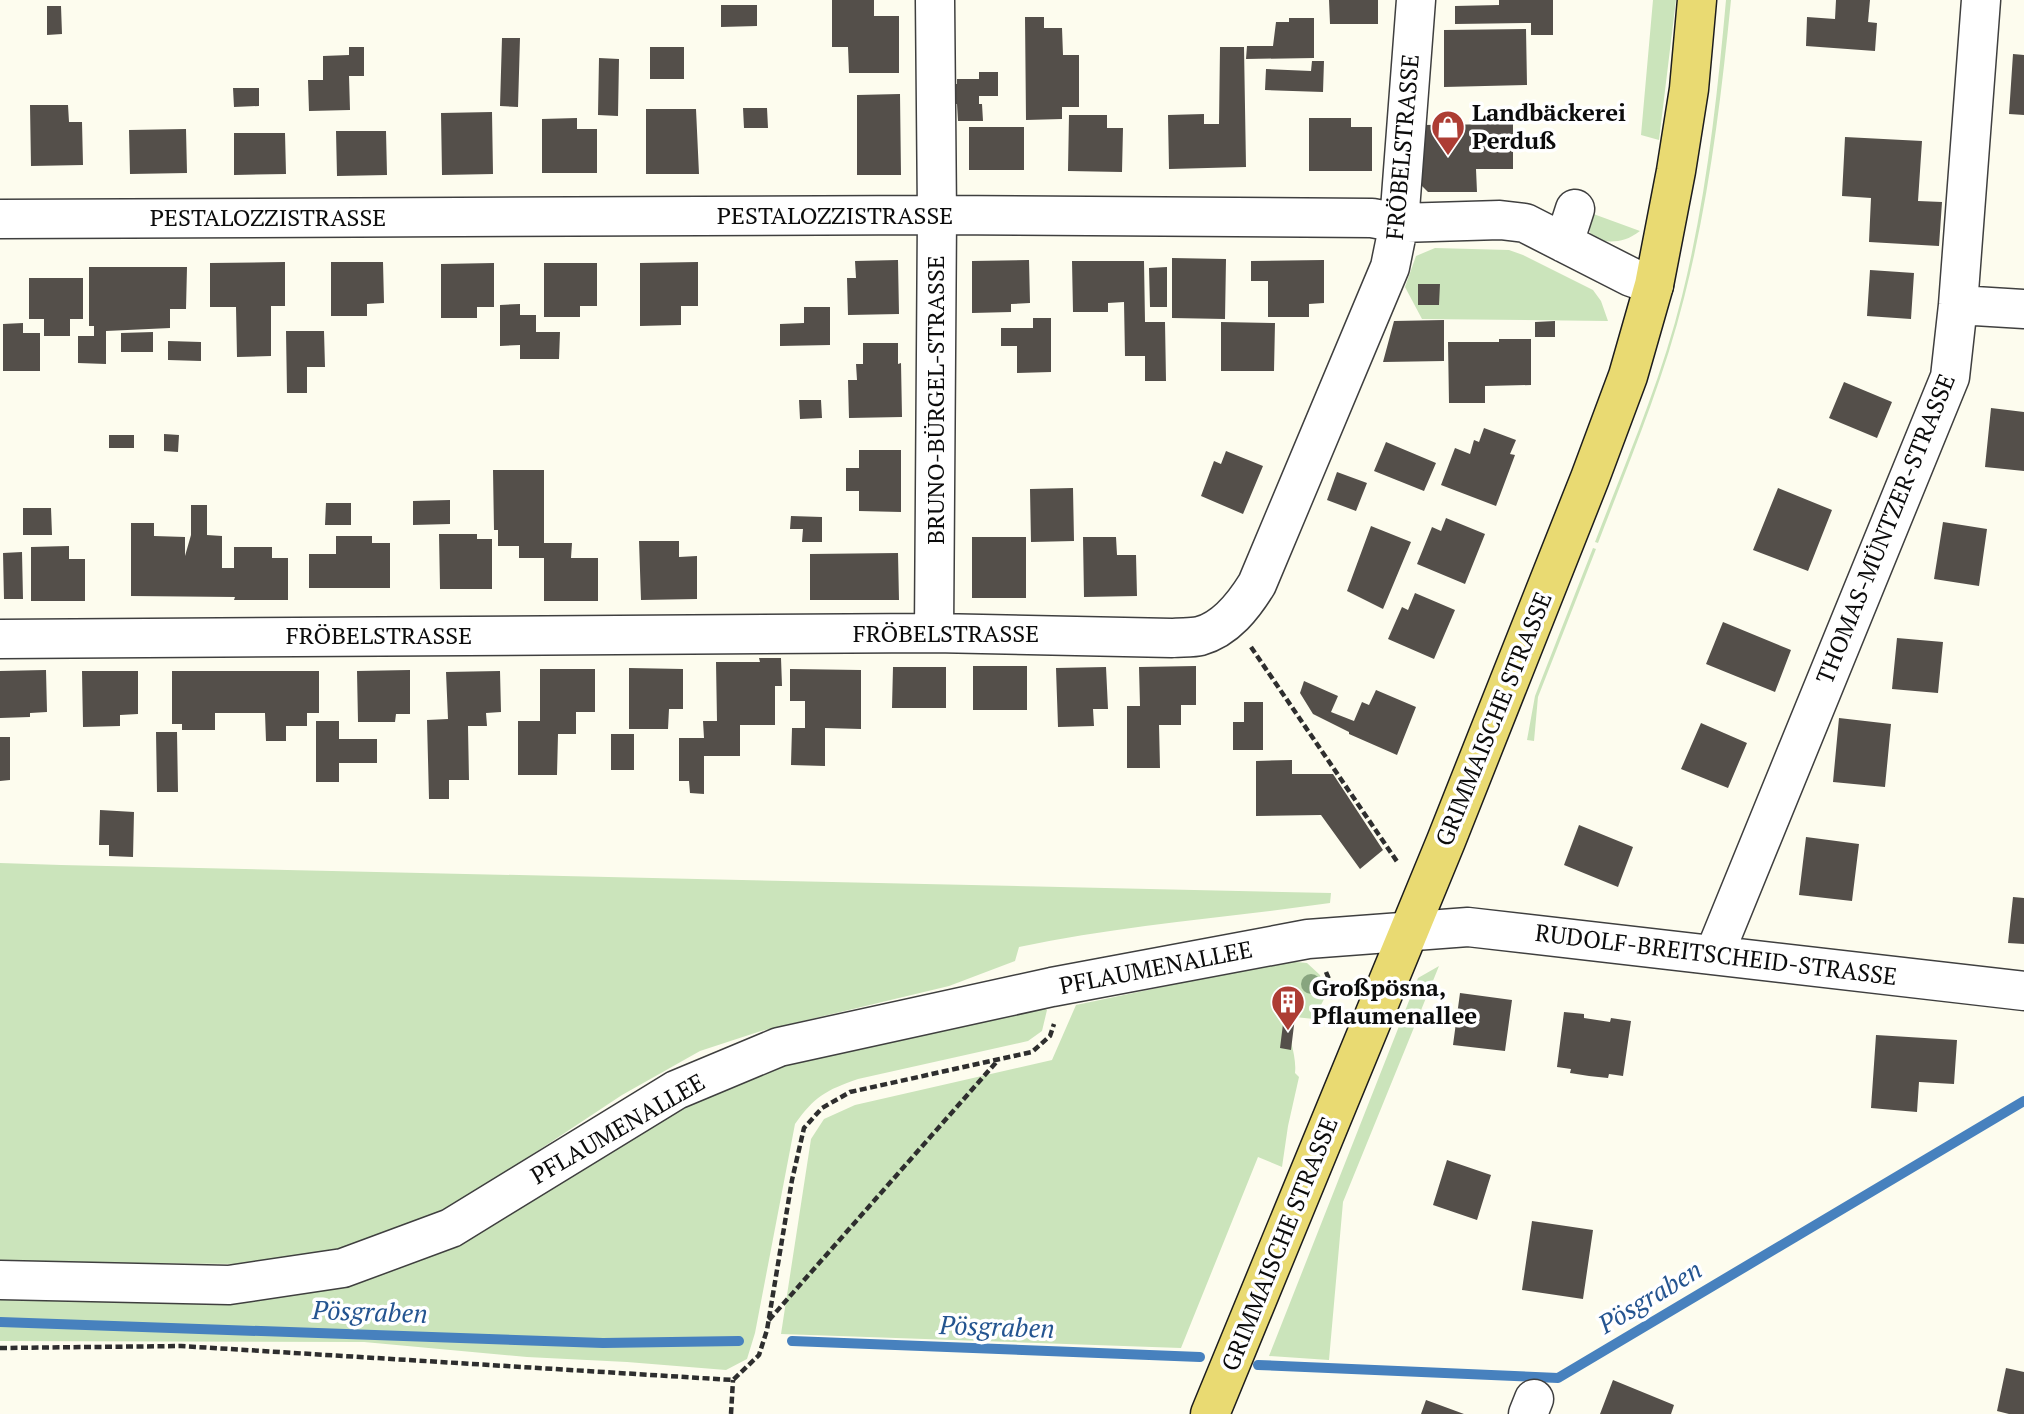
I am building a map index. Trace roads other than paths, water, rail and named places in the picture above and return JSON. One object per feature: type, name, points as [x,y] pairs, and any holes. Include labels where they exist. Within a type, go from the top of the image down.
[{"type":"main road","name":"GRIMMAISCHE STRASSE","points":[[1210,1414],[1446,841],[1628,376],[1654,285],[1665,169],[1689,89],[1697,0]]},
{"type":"street","name":"BRUNO-BÜRGEL-STRASSE","points":[[934,633],[937,215],[935,0]]},
{"type":"street","name":"FRÖBELSTRASSE","points":[[0,639],[934,633],[1172,638],[1200,636],[1231,618],[1243,607],[1257,584],[1390,267],[1399,223],[1416,0]]},
{"type":"street","name":"THOMAS-MÜNTZER-STRASSE","points":[[1714,955],[1950,377],[1981,0]]},
{"type":"street","name":"PESTALOZZISTRASSE","points":[[0,219],[937,215],[1372,218],[1399,223],[1500,220],[1569,226],[1631,278],[1654,285]]},
{"type":"street","points":[[1958,305],[2024,309]]},
{"type":"street","name":"RUDOLF-BREITSCHEID-STRASSE","points":[[1407,931],[1468,927],[2024,990]]},
{"type":"street","name":"PFLAUMENALLEE","points":[[0,1280],[229,1285],[342,1268],[451,1228],[676,1090],[779,1047],[1052,987],[1308,939],[1407,931]]},
{"type":"waterway","name":"Pösgraben","points":[[1258,1365],[1558,1378],[2024,1101]]},
{"type":"waterway","name":"Pösgraben","points":[[0,1322],[603,1343],[739,1341]]},
{"type":"waterway","name":"Pösgraben","points":[[792,1341],[1200,1357]]},
{"type":"place","name":"Landbäckerei Perduß","points":[[1448,157]]},
{"type":"place","name":"Großpösna, Pflaumenallee","points":[[1288,1032]]}]
